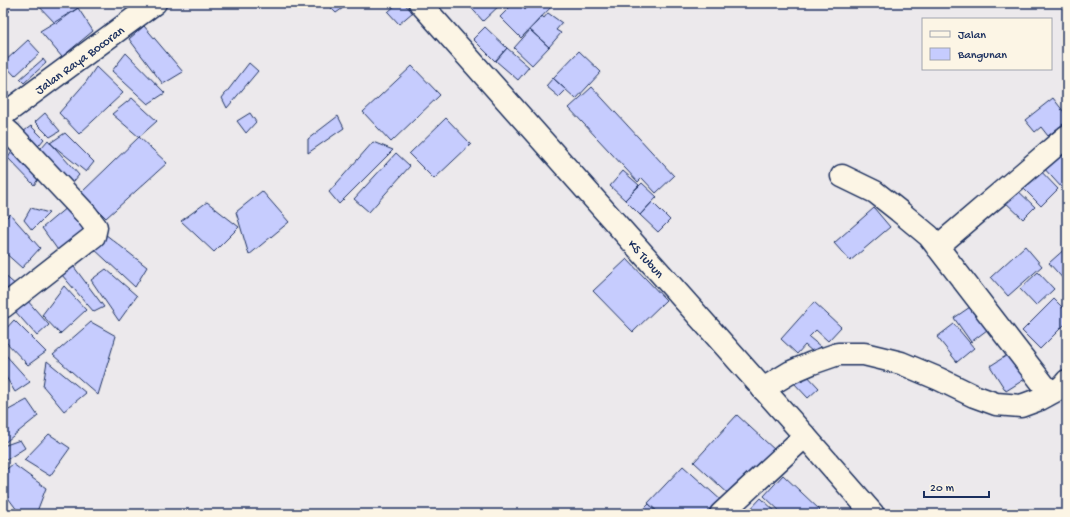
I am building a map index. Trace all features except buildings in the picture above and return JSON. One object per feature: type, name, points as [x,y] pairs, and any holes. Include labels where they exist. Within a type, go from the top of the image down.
[{"type":"street","name":"Jalan Raya Bocoran","points":[[3,115],[155,3]]},
{"type":"street","name":"KS Tubun","points":[[420,3],[873,514]]},
{"type":"street","points":[[3,127],[86,214],[96,227],[94,236],[3,307]]},
{"type":"street","points":[[937,247],[1067,136]]},
{"type":"street","points":[[763,389],[791,372],[838,354],[864,354],[901,363],[974,396],[996,404],[1021,406],[1040,399],[1059,387],[937,247],[930,236],[899,210],[874,192],[842,176]]},
{"type":"street","points":[[721,514],[804,436]]}]
